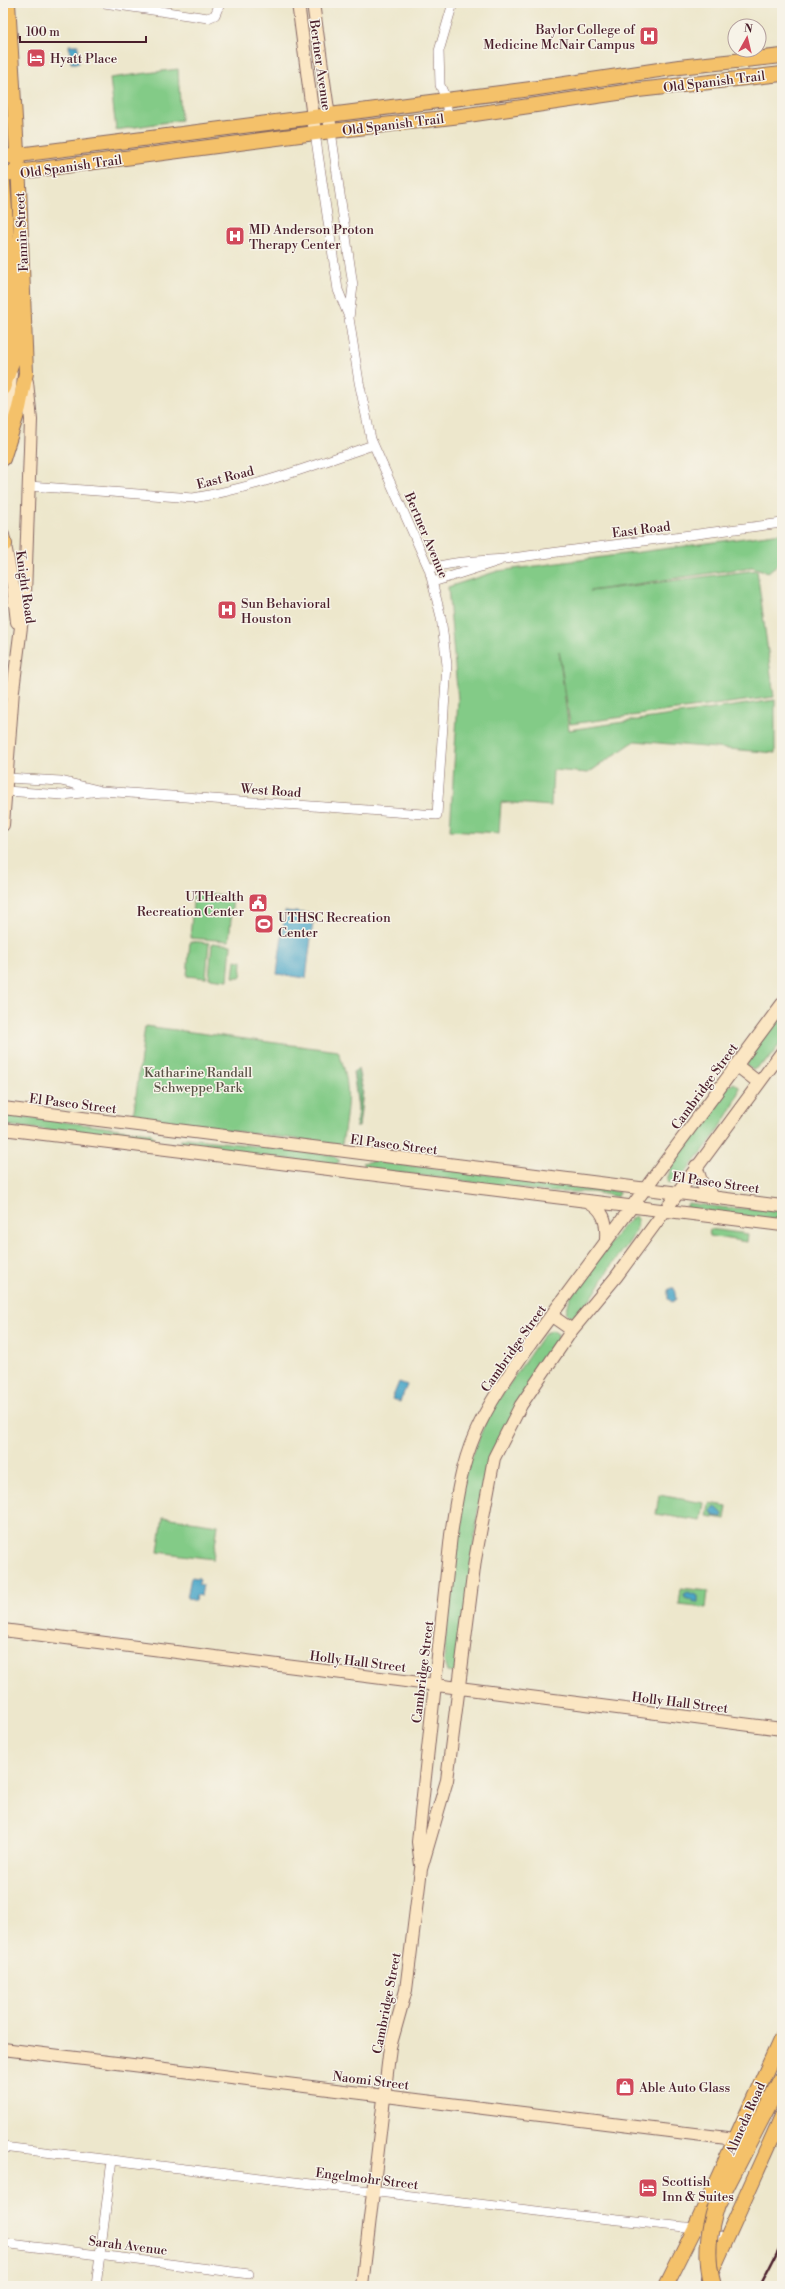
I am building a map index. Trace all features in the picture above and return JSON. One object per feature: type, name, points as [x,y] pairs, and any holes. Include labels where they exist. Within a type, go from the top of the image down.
[{"type":"highway","points":[[713,2286],[708,2270],[707,2246],[711,2223],[717,2204],[782,2078]]},
{"type":"main road","name":"Fannin Street","points":[[3,388],[12,362],[18,310],[18,155],[8,3]]},
{"type":"main road","name":"Old Spanish Trail","points":[[3,157],[679,67],[782,57]]},
{"type":"main road","name":"Old Spanish Trail","points":[[3,174],[315,133],[448,118],[593,96],[782,74]]},
{"type":"main road","points":[[154,136],[156,154]]},
{"type":"main road","name":"Fannin Street","points":[[3,182],[26,373],[19,408],[3,459]]},
{"type":"main road","name":"Almeda Road","points":[[666,2286],[695,2228],[782,2036]]},
{"type":"main road","points":[[706,2286],[782,2116]]},
{"type":"street","points":[[104,3],[202,18],[208,18],[215,15],[220,3]]},
{"type":"street","name":"Bertner Avenue","points":[[298,3],[338,290],[350,318]]},
{"type":"street","name":"Bertner Avenue","points":[[313,3],[352,286],[350,318],[359,382],[373,445],[429,569],[441,617],[447,665],[437,815]]},
{"type":"street","points":[[448,118],[446,99],[440,85],[439,51],[453,3]]},
{"type":"street","points":[[3,422],[9,400],[12,362]]},
{"type":"street","name":"Knight Road","points":[[3,825],[13,690],[25,595],[31,420],[26,373]]},
{"type":"street","name":"East Road","points":[[29,486],[193,498],[218,494],[272,479],[373,445]]},
{"type":"street","name":"East Road","points":[[429,569],[462,562],[504,559],[782,523]]},
{"type":"street","name":"Knight Road","points":[[4,540],[13,586],[19,643]]},
{"type":"street","name":"East Road","points":[[433,582],[486,567],[504,559]]},
{"type":"street","name":"West Road","points":[[7,778],[67,782],[102,791]]},
{"type":"street","name":"West Road","points":[[6,790],[62,795],[102,791],[437,815]]},
{"type":"street","name":"Cambridge Street","points":[[421,1868],[418,1842],[434,1685],[457,1492],[475,1435],[507,1377],[606,1239],[782,1004]]},
{"type":"street","name":"Cambridge Street","points":[[362,2286],[390,2047],[406,1990],[421,1868],[447,1780],[460,1688],[475,1560],[494,1458],[521,1405],[572,1330],[616,1277],[696,1166],[782,1052]]},
{"type":"street","points":[[736,1066],[758,1082]]},
{"type":"street","name":"El Paseo Street","points":[[3,1108],[353,1153],[678,1191],[782,1206]]},
{"type":"street","points":[[3,1129],[782,1225]]},
{"type":"street","points":[[169,1150],[172,1130]]},
{"type":"street","points":[[347,1171],[353,1153]]},
{"type":"street","points":[[696,1166],[702,1184],[713,1196]]},
{"type":"street","points":[[582,1200],[594,1205],[603,1214],[606,1220],[606,1239]]},
{"type":"street","points":[[552,1316],[572,1330]]},
{"type":"street","name":"Holly Hall Street","points":[[3,1630],[782,1729]]},
{"type":"street","name":"Naomi Street","points":[[3,2049],[735,2139]]},
{"type":"street","name":"Engelmohr Street","points":[[3,2147],[373,2192],[695,2228],[728,2239]]},
{"type":"street","points":[[96,2286],[112,2160]]},
{"type":"street","name":"Sarah Avenue","points":[[3,2242],[249,2274]]},
{"type":"green space","points":[[178,69],[181,120],[116,130],[110,78]]},
{"type":"green space","points":[[782,533],[782,561],[768,572],[752,567],[590,591],[757,570],[774,697],[570,724],[559,651],[569,730],[775,700],[775,753],[635,741],[588,773],[553,770],[551,806],[501,802],[499,833],[450,830],[458,700],[448,587],[498,571]]},
{"type":"green space","points":[[194,892],[233,896],[229,941],[190,938]]},
{"type":"green space","points":[[190,941],[209,943],[206,978],[187,976]]},
{"type":"green space","points":[[212,943],[231,945],[228,980],[209,978]]},
{"type":"green space","points":[[235,960],[242,961],[241,977],[233,977]]},
{"type":"green space","points":[[782,1008],[782,1041],[769,1059],[753,1070],[747,1066],[748,1060]]},
{"type":"green space","name":"Katharine Randall Schweppe Park","points":[[145,1026],[338,1051],[346,1076],[348,1098],[342,1145],[133,1118]]},
{"type":"green space","points":[[358,1069],[363,1091],[359,1127],[356,1127],[358,1108],[353,1072]]},
{"type":"green space","points":[[734,1083],[739,1087],[737,1096],[724,1121],[705,1148],[680,1178],[674,1183],[667,1182],[671,1167],[709,1107],[721,1091]]},
{"type":"green space","points":[[3,1114],[150,1133],[155,1138],[147,1141],[3,1125]]},
{"type":"green space","points":[[187,1138],[332,1155],[340,1161],[334,1165],[189,1147],[179,1141]]},
{"type":"green space","points":[[373,1161],[598,1188],[619,1192],[618,1197],[593,1192],[548,1192],[369,1169],[362,1163]]},
{"type":"green space","points":[[688,1203],[728,1208],[771,1209],[782,1213],[782,1221],[686,1208]]},
{"type":"green space","points":[[635,1216],[638,1219],[632,1238],[611,1266],[589,1301],[571,1317],[566,1313],[570,1298],[624,1225]]},
{"type":"green space","points":[[710,1229],[748,1234],[747,1242],[709,1236]]},
{"type":"green space","points":[[552,1330],[558,1334],[558,1340],[491,1456],[478,1510],[465,1615],[455,1673],[447,1672],[444,1661],[448,1597],[465,1475],[488,1415],[544,1334]]},
{"type":"green space","points":[[659,1495],[704,1503],[701,1521],[656,1514]]},
{"type":"green space","points":[[709,1503],[727,1506],[725,1519],[707,1516]]},
{"type":"green space","points":[[163,1517],[218,1525],[213,1559],[158,1552]]},
{"type":"green space","points":[[681,1588],[708,1591],[706,1608],[679,1605]]},
{"type":"water","points":[[69,45],[78,45],[79,63],[71,63]]},
{"type":"water","points":[[285,911],[314,914],[306,978],[277,974]]},
{"type":"water","points":[[674,1288],[676,1299],[672,1302],[668,1299],[668,1290]]},
{"type":"water","points":[[399,1382],[407,1385],[400,1402],[392,1399]]},
{"type":"water","points":[[713,1507],[717,1508],[723,1514],[722,1517],[714,1516],[711,1511]]},
{"type":"water","points":[[191,1577],[199,1578],[200,1581],[198,1584],[203,1585],[201,1596],[196,1595],[195,1601],[187,1598]]},
{"type":"water","points":[[688,1592],[698,1596],[698,1602],[693,1603],[691,1600],[685,1598],[684,1594]]},
{"type":"railway","points":[[760,2286],[782,2243]]},
{"type":"place","name":"Baylor College of Medicine McNair Campus","points":[[649,36]]},
{"type":"place","name":"Hyatt Place","points":[[36,58]]},
{"type":"place","name":"MD Anderson Proton Therapy Center","points":[[235,236]]},
{"type":"place","name":"Sun Behavioral Houston","points":[[227,610]]},
{"type":"place","name":"UTHealth Recreation Center","points":[[258,903]]},
{"type":"place","name":"UTHSC Recreation Center","points":[[264,924]]},
{"type":"place","name":"Able Auto Glass","points":[[625,2087]]},
{"type":"place","name":"Scottish Inn & Suites","points":[[648,2188]]}]
